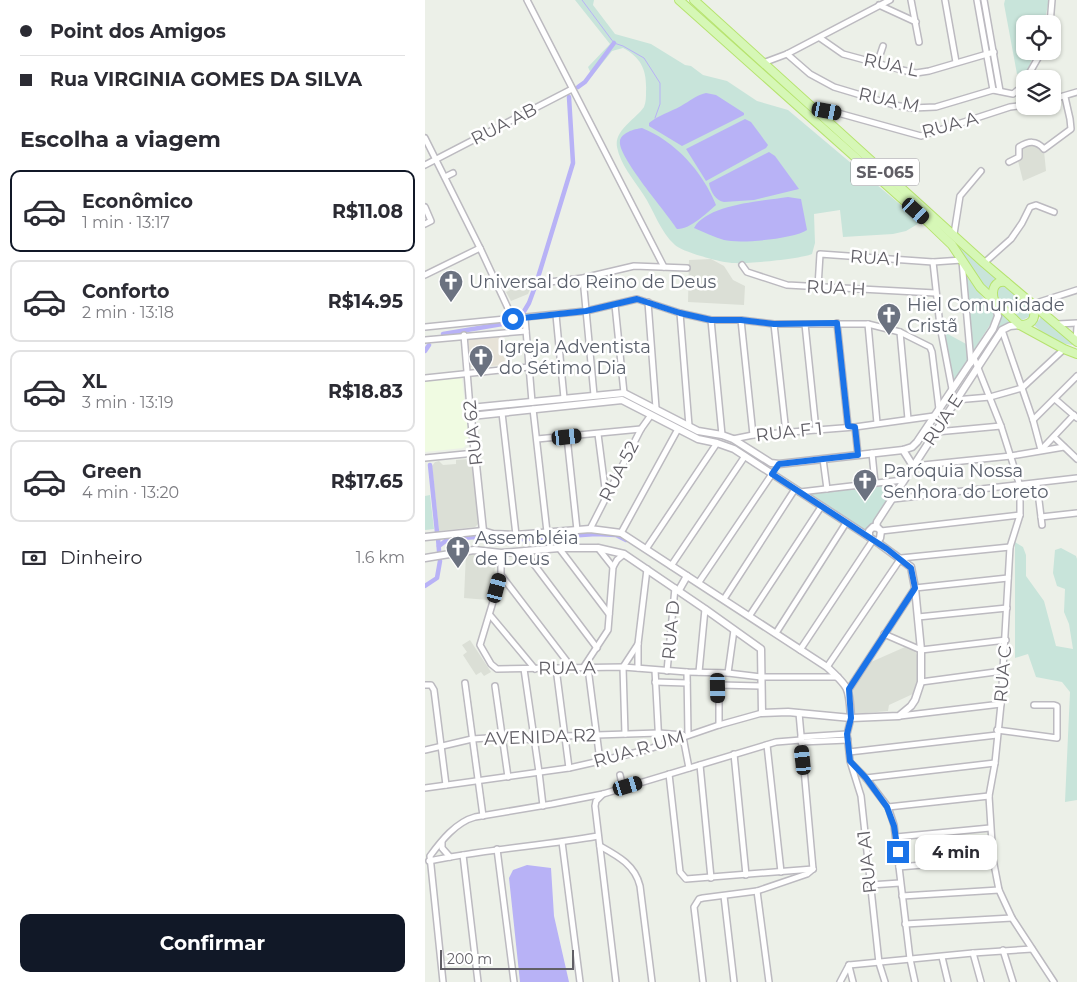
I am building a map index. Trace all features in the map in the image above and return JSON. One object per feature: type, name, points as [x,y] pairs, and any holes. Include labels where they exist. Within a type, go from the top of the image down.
[{"type":"main road","name":"SE-065","points":[[679,0],[928,222],[952,245],[977,283],[1020,326],[1077,354]]},
{"type":"main road","name":"SE-065","points":[[699,2],[763,63],[984,263],[1077,342]]},
{"type":"main road","points":[[994,300],[992,292],[995,285],[1000,282],[1007,282]]},
{"type":"main road","points":[[1020,326],[1029,324],[1034,319],[1033,304]]},
{"type":"main road","points":[[1051,342],[1076,348],[1077,342]]},
{"type":"street","points":[[527,0],[664,267]]},
{"type":"street","points":[[763,63],[820,38],[890,0]]},
{"type":"street","points":[[911,0],[919,42]]},
{"type":"street","points":[[945,0],[956,62]]},
{"type":"street","points":[[977,0],[993,90]]},
{"type":"street","points":[[984,0],[1000,91]]},
{"type":"street","points":[[1051,15],[1052,0]]},
{"type":"street","points":[[879,5],[916,22]]},
{"type":"street","name":"RUA L","points":[[820,38],[840,53],[877,64],[917,72],[929,71],[994,52]]},
{"type":"street","points":[[877,64],[883,46]]},
{"type":"street","name":"RUA M","points":[[787,54],[810,74],[833,86],[894,105],[912,108],[936,107],[993,90],[1013,94]]},
{"type":"street","points":[[771,70],[777,58]]},
{"type":"street","name":"RUA AB","points":[[425,165],[572,89]]},
{"type":"street","points":[[1010,106],[1013,94],[1016,92]]},
{"type":"street","points":[[1061,97],[1077,92]]},
{"type":"street","points":[[1009,162],[1019,157],[1019,147],[1025,143],[1035,142],[1044,149],[1071,129],[1071,119],[1065,96]]},
{"type":"street","name":"RUA A","points":[[817,110],[921,136],[1016,106]]},
{"type":"street","points":[[425,138],[513,319]]},
{"type":"street","points":[[954,234],[960,196],[981,171]]},
{"type":"street","points":[[445,176],[453,173]]},
{"type":"street","points":[[984,263],[1012,238],[1030,207],[1036,206],[1054,212]]},
{"type":"street","points":[[425,207],[431,220],[425,224]]},
{"type":"street","points":[[425,275],[480,248]]},
{"type":"street","name":"RUA I","points":[[819,287],[820,254],[933,262],[962,261]]},
{"type":"street","points":[[962,261],[973,360]]},
{"type":"street","points":[[933,262],[935,293],[953,389]]},
{"type":"street","name":"RUA H","points":[[742,265],[747,272],[786,285],[935,293]]},
{"type":"street","points":[[541,282],[583,278],[634,266],[687,268]]},
{"type":"street","points":[[583,278],[594,395]]},
{"type":"street","points":[[1033,304],[1077,290]]},
{"type":"street","points":[[425,327],[586,311],[633,299],[711,320],[741,320],[774,324],[868,324],[900,332],[924,344],[933,352],[939,409]]},
{"type":"street","name":"RUA E","points":[[903,450],[915,445],[973,360],[998,319],[994,300]]},
{"type":"street","points":[[648,302],[656,408]]},
{"type":"street","points":[[615,305],[624,393]]},
{"type":"street","points":[[680,313],[689,426]]},
{"type":"street","points":[[556,315],[564,398]]},
{"type":"street","points":[[525,318],[533,402]]},
{"type":"street","points":[[711,320],[722,435]]},
{"type":"street","points":[[741,320],[753,435]]},
{"type":"street","points":[[837,323],[848,426]]},
{"type":"street","points":[[1058,324],[1077,323]]},
{"type":"street","points":[[774,324],[786,433]]},
{"type":"street","points":[[805,324],[816,430]]},
{"type":"street","points":[[868,324],[877,424]]},
{"type":"street","points":[[1020,326],[1010,326],[1001,330],[1033,420],[1041,450]]},
{"type":"street","points":[[1077,327],[1077,342]]},
{"type":"street","points":[[425,340],[526,330]]},
{"type":"street","name":"RUA E","points":[[878,529],[877,522],[1001,330]]},
{"type":"street","points":[[900,332],[908,419]]},
{"type":"street","name":"RUA 62","points":[[464,335],[483,531]]},
{"type":"street","points":[[955,400],[990,397],[1022,388],[1064,349]]},
{"type":"street","name":"RUA C","points":[[973,360],[979,366],[1020,486],[1019,515],[1010,548],[1001,704],[995,763],[989,796],[993,859],[999,890],[1012,918],[1054,982]]},
{"type":"street","points":[[425,378],[529,367]]},
{"type":"street","points":[[1033,420],[1076,378]]},
{"type":"street","points":[[470,408],[624,393],[701,432],[722,435],[733,439],[768,462],[779,464],[903,450],[913,466],[1011,456],[1064,447]]},
{"type":"street","points":[[1041,450],[1076,417],[1055,398]]},
{"type":"street","points":[[471,416],[622,400],[678,430],[701,440],[730,448],[745,456],[901,558],[911,568],[915,588],[921,650],[921,682],[913,703],[899,716]]},
{"type":"street","points":[[533,409],[547,532]]},
{"type":"street","points":[[502,413],[516,535]]},
{"type":"street","name":"RUA 52","points":[[590,529],[641,429],[651,415]]},
{"type":"street","name":"RUA F 1","points":[[733,439],[753,435],[848,426],[855,427],[934,416]]},
{"type":"street","points":[[936,432],[1001,426]]},
{"type":"street","points":[[855,427],[858,455]]},
{"type":"street","points":[[537,439],[641,429]]},
{"type":"street","points":[[621,533],[678,430]]},
{"type":"street","points":[[598,434],[606,496]]},
{"type":"street","points":[[567,437],[577,530]]},
{"type":"street","points":[[1054,437],[1077,459]]},
{"type":"street","points":[[646,549],[717,443]]},
{"type":"street","points":[[425,458],[475,453]]},
{"type":"street","points":[[873,453],[875,483]]},
{"type":"street","points":[[671,566],[745,456]]},
{"type":"street","points":[[823,459],[827,489]]},
{"type":"street","points":[[699,582],[779,464]]},
{"type":"street","points":[[893,499],[1077,478]]},
{"type":"street","points":[[797,490],[827,489],[903,480]]},
{"type":"street","points":[[1037,484],[1042,525]]},
{"type":"street","points":[[724,599],[797,490]]},
{"type":"street","points":[[749,615],[821,507]]},
{"type":"street","points":[[1041,517],[1077,513]]},
{"type":"street","points":[[873,540],[869,531],[878,529],[1019,515]]},
{"type":"street","points":[[776,633],[846,523]]},
{"type":"street","points":[[425,537],[483,531],[493,534],[516,535],[590,529],[621,533],[671,566],[685,579],[699,582],[827,667],[849,689]]},
{"type":"street","points":[[800,650],[873,540],[880,538],[878,529]]},
{"type":"street","points":[[559,548],[610,614]]},
{"type":"street","points":[[425,558],[475,550],[501,553],[559,548],[598,548],[624,554],[677,589],[761,650],[762,713]]},
{"type":"street","points":[[598,548],[613,568]]},
{"type":"street","points":[[901,558],[1010,548]]},
{"type":"street","points":[[524,551],[597,648]]},
{"type":"street","name":"RUA A","points":[[501,553],[501,576],[491,615],[481,641],[481,648],[491,664],[497,669],[623,667],[728,673],[761,677],[838,677]]},
{"type":"street","points":[[600,761],[586,668],[607,630],[613,568],[619,557],[624,554]]},
{"type":"street","points":[[827,667],[901,558]]},
{"type":"street","points":[[638,668],[638,644],[647,569]]},
{"type":"street","points":[[501,576],[572,668]]},
{"type":"street","points":[[851,718],[849,689],[915,588],[1009,578]]},
{"type":"street","points":[[677,589],[685,579]]},
{"type":"street","name":"RUA D","points":[[667,671],[677,589]]},
{"type":"street","points":[[918,617],[1007,608]]},
{"type":"street","points":[[699,672],[705,609]]},
{"type":"street","points":[[491,615],[535,669]]},
{"type":"street","points":[[728,673],[734,630]]},
{"type":"street","points":[[884,634],[921,650],[1006,640]]},
{"type":"street","points":[[625,734],[623,667],[638,644]]},
{"type":"street","points":[[556,668],[569,768]]},
{"type":"street","points":[[524,669],[543,806]]},
{"type":"street","name":"RUA D","points":[[655,670],[659,745]]},
{"type":"street","points":[[921,682],[1003,671]]},
{"type":"street","points":[[687,672],[685,736],[689,768]]},
{"type":"street","points":[[655,682],[687,683]]},
{"type":"street","points":[[465,683],[483,816]]},
{"type":"street","points":[[719,725],[719,686],[721,684],[761,686]]},
{"type":"street","points":[[425,685],[433,687],[446,785]]},
{"type":"street","points":[[495,686],[508,777]]},
{"type":"street","points":[[899,716],[1001,704]]},
{"type":"street","points":[[849,752],[997,732],[1057,738],[1057,706],[1034,705]]},
{"type":"street","name":"RUA R UM","points":[[425,788],[569,768],[659,745],[762,713],[799,713],[851,718],[899,716]]},
{"type":"street","points":[[799,713],[813,869]]},
{"type":"street","name":"RUA A1","points":[[851,718],[848,737],[850,761],[861,796],[879,963],[885,982]]},
{"type":"street","name":"AVENIDA R2","points":[[425,750],[472,740],[503,737],[534,740],[565,736],[659,733],[685,736]]},
{"type":"street","points":[[443,982],[429,856],[463,821],[603,794],[782,740],[848,737]]},
{"type":"street","points":[[767,745],[781,872]]},
{"type":"street","points":[[733,754],[746,875]]},
{"type":"street","points":[[850,761],[866,778],[887,807],[896,837],[905,924],[915,982]]},
{"type":"street","points":[[866,778],[995,763]]},
{"type":"street","points":[[700,765],[711,878]]},
{"type":"street","points":[[669,774],[680,872],[686,879],[813,869]]},
{"type":"street","points":[[620,775],[623,788]]},
{"type":"street","points":[[603,794],[599,797],[595,806],[616,982]]},
{"type":"street","points":[[887,807],[989,796]]},
{"type":"street","points":[[584,798],[590,799],[595,806]]},
{"type":"street","points":[[896,837],[990,828]]},
{"type":"street","points":[[429,861],[497,849],[598,836]]},
{"type":"street","points":[[444,839],[442,848],[450,857]]},
{"type":"street","points":[[562,842],[580,982]]},
{"type":"street","points":[[600,846],[625,862],[634,872],[638,881],[652,982]]},
{"type":"street","points":[[497,849],[514,982]]},
{"type":"street","points":[[463,855],[478,982]]},
{"type":"street","points":[[899,867],[993,859]]},
{"type":"street","points":[[703,982],[694,907],[699,899],[757,892],[807,874],[813,869]]},
{"type":"street","points":[[870,885],[901,883]]},
{"type":"street","points":[[902,896],[999,890]]},
{"type":"street","points":[[757,892],[769,982]]},
{"type":"street","points":[[724,896],[735,982]]},
{"type":"street","points":[[905,924],[1012,918]]},
{"type":"street","points":[[849,965],[1003,950],[1032,950]]},
{"type":"street","points":[[1003,950],[1013,982]]},
{"type":"street","points":[[973,953],[981,982]]},
{"type":"street","points":[[942,956],[948,982]]},
{"type":"street","points":[[840,982],[849,965]]},
{"type":"street","points":[[849,965],[853,982]]},
{"type":"shaded area","points":[[575,0],[594,0],[593,5],[615,34],[651,44],[685,65],[691,66],[703,75],[727,81],[757,101],[788,110],[921,222],[906,231],[893,234],[843,237],[840,210],[814,214],[815,243],[812,254],[774,261],[728,263],[703,257],[679,248],[670,240],[661,227],[647,200],[624,166],[617,147],[617,141],[622,130],[645,105],[646,84],[642,66],[635,56],[623,48],[612,51],[592,76],[588,67],[610,44]]},
{"type":"shaded area","points":[[1005,0],[1049,0],[1046,15],[1016,15],[1016,60],[1032,60],[1028,70],[1016,70],[1004,4]]},
{"type":"shaded area","points":[[706,93],[716,95],[744,113],[744,115],[682,146],[649,126],[649,123],[657,118]]},
{"type":"shaded area","points":[[745,119],[751,122],[768,145],[766,148],[706,181],[686,149]]},
{"type":"shaded area","points":[[642,128],[666,141],[687,159],[704,181],[716,205],[687,227],[677,229],[634,171],[621,148],[620,141],[625,134]]},
{"type":"shaded area","points":[[1032,144],[1041,151],[1044,151],[1046,171],[1023,181],[1018,161],[1022,158],[1020,154],[1021,147]]},
{"type":"shaded area","points":[[769,152],[775,156],[799,189],[754,200],[724,202],[718,200],[709,183]]},
{"type":"shaded area","points":[[788,197],[801,199],[807,230],[791,236],[767,240],[732,241],[720,239],[694,228],[701,220],[723,209],[751,202]]},
{"type":"shaded area","points":[[961,244],[1000,280],[991,294],[958,249]]},
{"type":"shaded area","points":[[711,259],[724,266],[733,280],[745,286],[744,305],[688,302],[689,260]]},
{"type":"shaded area","points":[[964,273],[995,313],[993,320],[972,353]]},
{"type":"shaded area","points":[[534,279],[528,294],[511,301],[506,292]]},
{"type":"shaded area","points":[[998,285],[1004,285],[1031,310],[1031,316],[1022,320],[995,297]]},
{"type":"shaded area","points":[[997,308],[1012,324],[1009,325],[981,359],[978,355],[1000,320]]},
{"type":"shaded area","points":[[1043,314],[1074,344],[1066,344],[1056,340],[1046,335],[1033,324]]},
{"type":"shaded area","points":[[944,332],[968,345],[969,359],[953,383]]},
{"type":"shaded area","points":[[503,335],[505,365],[471,367],[468,338]]},
{"type":"shaded area","points":[[462,378],[469,442],[463,448],[425,452],[425,381]]},
{"type":"shaded area","points":[[469,459],[474,471],[478,524],[475,527],[439,531],[432,466],[435,462],[439,461],[443,465],[456,464],[456,460]]},
{"type":"shaded area","points":[[891,484],[895,487],[871,528],[864,532],[810,495],[810,493]]},
{"type":"shaded area","points":[[430,495],[434,529],[425,530],[425,496]]},
{"type":"shaded area","points":[[1015,542],[1023,547],[1026,555],[1026,576],[1044,601],[1056,646],[1073,649],[1069,624],[1064,612],[1065,589],[1057,586],[1053,573],[1055,550],[1061,548],[1076,556],[1077,559],[1077,800],[1065,802],[1070,692],[1062,682],[1036,677],[1028,654],[1015,658]]},
{"type":"shaded area","points":[[477,552],[493,555],[495,567],[492,592],[488,600],[464,598],[466,553]]},
{"type":"shaded area","points":[[470,640],[491,672],[484,676],[481,672],[476,675],[463,655],[467,652],[462,645]]},
{"type":"shaded area","points":[[905,647],[915,651],[919,659],[920,681],[915,693],[889,705],[888,711],[854,714],[851,691],[871,662]]},
{"type":"shaded area","points":[[527,865],[551,868],[554,916],[569,982],[520,982],[509,878],[513,870]]},
{"type":"waterway","points":[[582,0],[614,43],[644,58],[660,83],[660,104],[655,118]]},
{"type":"waterway","points":[[578,87],[585,82],[614,43]]},
{"type":"waterway","points":[[523,313],[536,284],[573,163],[569,97]]},
{"type":"waterway","points":[[443,334],[514,322]]},
{"type":"waterway","points":[[425,351],[429,345]]},
{"type":"waterway","points":[[430,465],[437,532]]},
{"type":"waterway","points":[[439,546],[448,539],[476,537],[510,540],[596,534],[616,535],[626,540]]},
{"type":"waterway","points":[[438,538],[439,551]]},
{"type":"waterway","points":[[425,586],[437,578],[440,561]]},
{"type":"place","name":"Universal do Reino de Deus","points":[[451,303]]},
{"type":"place","name":"Hiel Comunidade Cristã","points":[[889,336]]},
{"type":"place","name":"Igreja Adventista do Sétimo Dia","points":[[481,378]]},
{"type":"place","name":"Paróquia Nossa Senhora do Loreto","points":[[865,502]]},
{"type":"place","name":"Assembléia de Deus","points":[[458,569]]},
{"type":"route","points":[[513,319],[586,311],[637,299],[680,313],[711,320],[741,320],[774,324],[837,323],[848,426],[855,427],[858,455],[779,464],[772,474],[901,558],[911,568],[915,588],[849,689],[851,718],[847,734],[850,761],[866,778],[887,807],[894,826],[898,852]]}]
